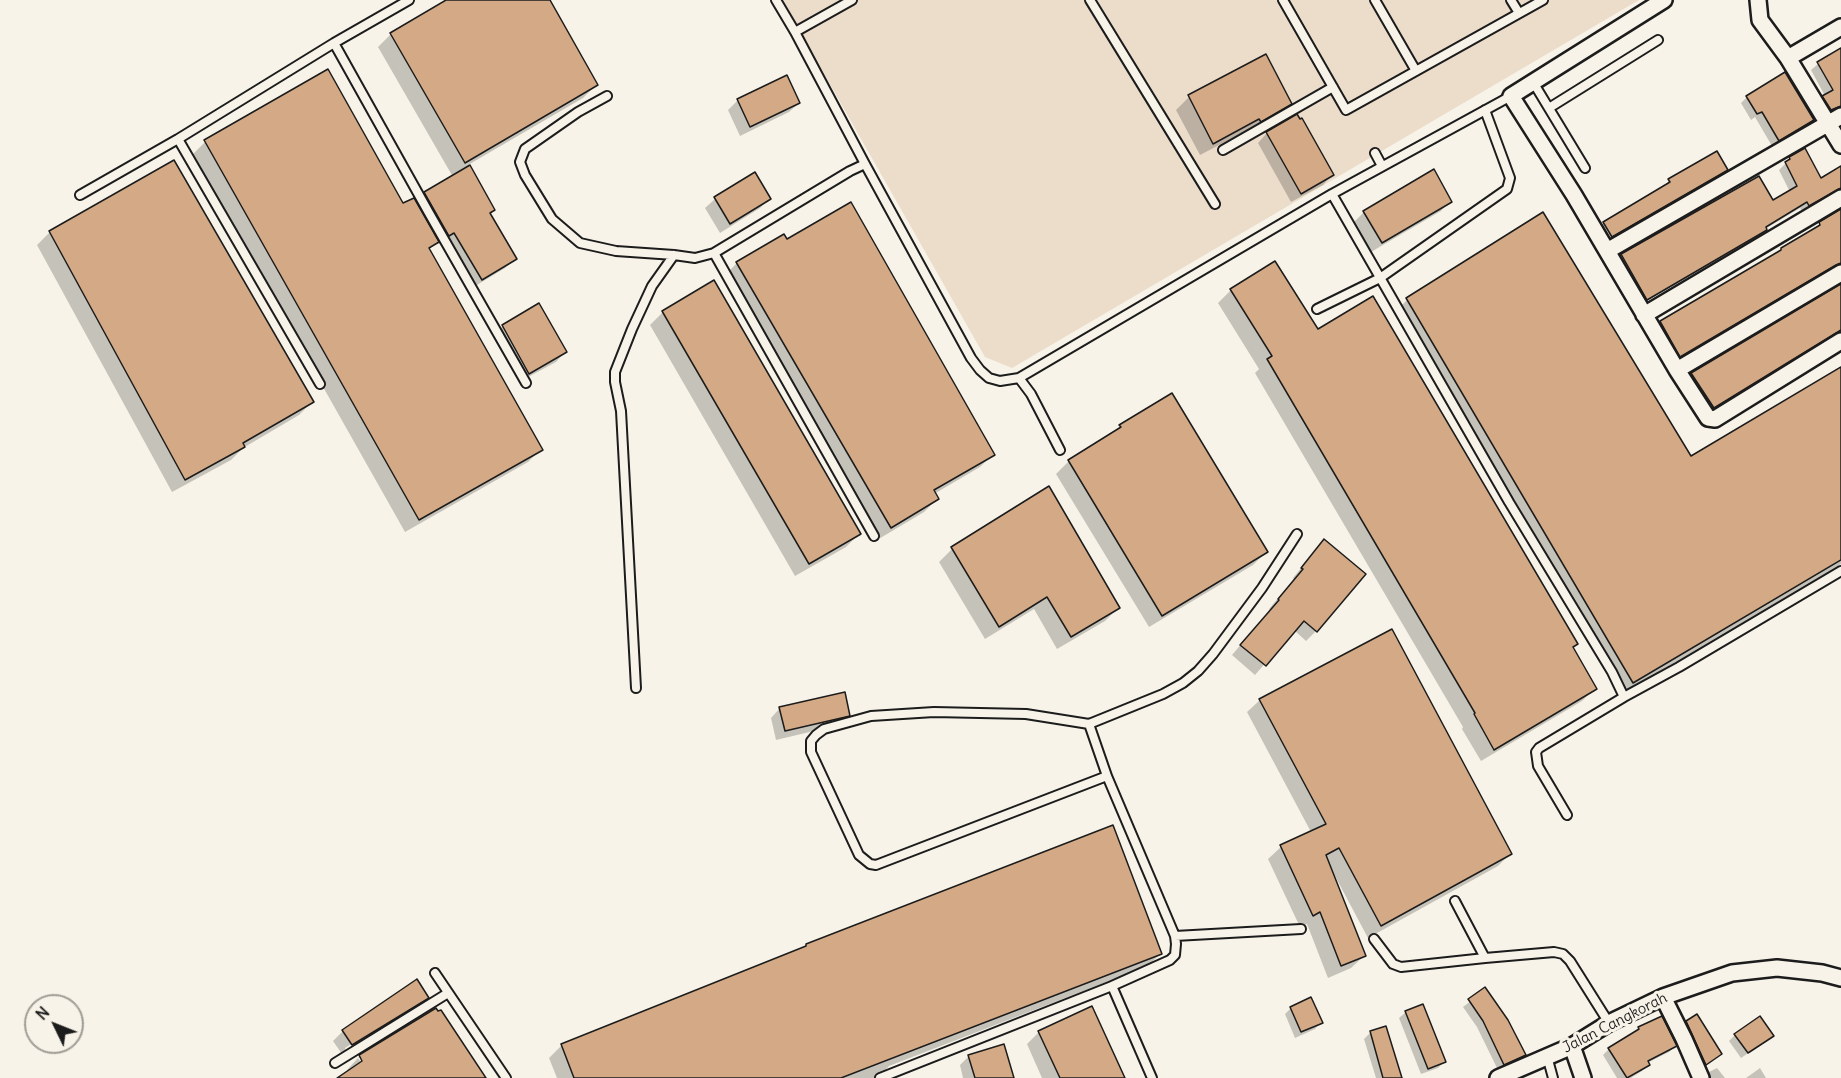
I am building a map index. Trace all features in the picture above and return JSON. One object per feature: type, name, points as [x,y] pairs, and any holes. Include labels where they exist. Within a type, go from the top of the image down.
[{"type":"street","points":[[1758,0],[1760,20],[1835,120],[1841,145]]},
{"type":"street","points":[[1661,1],[1512,96],[1574,195],[1677,370],[1705,415],[1711,420],[1841,341]]},
{"type":"street","points":[[1788,58],[1841,27]]},
{"type":"street","points":[[1607,251],[1835,120]]},
{"type":"street","points":[[1644,315],[1841,198]]},
{"type":"street","points":[[1677,370],[1841,273]]},
{"type":"street","name":"Jalan Cangkorah","points":[[1498,1078],[1572,1046],[1609,1023],[1663,997],[1732,973],[1777,968],[1822,973],[1841,978]]},
{"type":"street","points":[[1663,997],[1701,1078]]},
{"type":"street","points":[[1572,1046],[1583,1078]]},
{"type":"lane","points":[[80,195],[409,0]]},
{"type":"lane","points":[[776,0],[971,358],[989,378],[1000,381],[1019,378],[1332,194],[1512,96]]},
{"type":"lane","points":[[795,32],[852,0]]},
{"type":"lane","points":[[1090,0],[1215,204]]},
{"type":"lane","points":[[1282,0],[1344,109],[1347,110],[1543,0]]},
{"type":"lane","points":[[1376,0],[1416,71]]},
{"type":"lane","points":[[1511,0],[1519,13]]},
{"type":"lane","points":[[1549,108],[1658,40]]},
{"type":"lane","points":[[334,43],[526,383]]},
{"type":"lane","points":[[1533,82],[1585,168]]},
{"type":"lane","points":[[1223,150],[1333,87]]},
{"type":"lane","points":[[607,96],[525,149],[520,162],[525,175],[552,219],[580,243],[616,251],[695,258],[714,253],[865,164]]},
{"type":"lane","points":[[1317,309],[1380,278],[1507,189],[1510,178],[1485,110]]},
{"type":"lane","points":[[178,139],[320,384]]},
{"type":"lane","points":[[1375,153],[1382,166]]},
{"type":"lane","points":[[1332,194],[1509,502],[1612,672],[1624,697]]},
{"type":"lane","points":[[714,253],[874,536]]},
{"type":"lane","points":[[636,688],[621,411],[615,372],[652,286],[674,255]]},
{"type":"lane","points":[[1019,378],[1031,394],[1060,450]]},
{"type":"lane","points":[[1107,776],[876,865],[863,860],[859,855],[811,752],[811,741],[824,729],[871,716],[934,712],[1026,714],[1089,724],[1163,694],[1198,671],[1213,654],[1262,588],[1297,534]]},
{"type":"lane","points":[[1567,815],[1538,766],[1536,752],[1539,748],[1841,571]]},
{"type":"lane","points":[[880,1078],[1112,986],[1170,960],[1175,955],[1177,950],[1174,936],[1107,776],[1089,724]]},
{"type":"lane","points":[[1455,902],[1485,958]]},
{"type":"lane","points":[[1174,936],[1301,929]]},
{"type":"lane","points":[[1374,939],[1393,964],[1401,967],[1554,952],[1563,954],[1570,961],[1609,1023]]},
{"type":"lane","points":[[435,973],[506,1078]]},
{"type":"lane","points":[[1112,986],[1152,1078]]},
{"type":"lane","points":[[335,1064],[448,993]]},
{"type":"lane","points":[[1547,1056],[1553,1078]]},
{"type":"shaded area","points":[[782,0],[1639,0],[1012,368],[985,357]]},
{"type":"building","points":[[446,0],[550,0],[598,85],[465,163],[390,33]]},
{"type":"building","points":[[1841,48],[1841,106],[1831,110],[1822,96],[1833,90],[1817,62]]},
{"type":"building","points":[[1266,54],[1292,104],[1261,122],[1259,119],[1213,144],[1188,95]]},
{"type":"building","points":[[328,69],[403,203],[414,198],[439,242],[429,248],[543,450],[419,520],[204,140]]},
{"type":"building","points":[[1785,72],[1814,120],[1779,141],[1762,112],[1757,114],[1746,96]]},
{"type":"building","points":[[787,75],[800,103],[750,127],[737,99]]},
{"type":"building","points":[[1297,114],[1300,119],[1302,118],[1334,175],[1301,194],[1266,132]]},
{"type":"building","points":[[1805,148],[1821,178],[1841,166],[1841,188],[1809,206],[1807,202],[1766,227],[1767,230],[1647,300],[1621,254],[1759,176],[1773,200],[1797,186],[1785,162],[1790,159],[1789,157]]},
{"type":"building","points":[[1717,151],[1728,170],[1612,237],[1603,222],[1670,182],[1668,179]]},
{"type":"building","points":[[174,160],[314,402],[243,443],[245,447],[185,480],[49,231]]},
{"type":"building","points":[[470,165],[495,210],[490,213],[517,259],[482,280],[454,233],[449,236],[424,192]]},
{"type":"building","points":[[1434,169],[1452,202],[1382,243],[1363,211]]},
{"type":"building","points":[[755,172],[771,199],[730,224],[714,197]]},
{"type":"building","points":[[851,202],[995,455],[934,490],[939,499],[891,528],[736,262],[784,234],[787,239]]},
{"type":"building","points":[[1841,209],[1841,263],[1680,357],[1660,321],[1781,250]]},
{"type":"building","points":[[1543,212],[1691,456],[1841,367],[1841,560],[1633,683],[1406,298]]},
{"type":"building","points":[[1275,261],[1318,329],[1373,296],[1578,644],[1573,647],[1597,689],[1494,750],[1475,713],[1267,359],[1272,356],[1230,289]]},
{"type":"building","points":[[714,280],[861,534],[809,564],[662,311]]},
{"type":"building","points":[[1841,284],[1841,330],[1714,408],[1691,373]]},
{"type":"building","points":[[539,303],[567,352],[529,374],[502,325]]},
{"type":"building","points":[[1172,393],[1268,552],[1162,616],[1068,460],[1121,427],[1119,425]]},
{"type":"building","points":[[1049,486],[1120,608],[1071,637],[1047,597],[999,627],[951,547]]},
{"type":"building","points":[[1324,539],[1366,574],[1317,632],[1304,621],[1266,666],[1240,645],[1279,600]]},
{"type":"building","points":[[1392,629],[1512,854],[1381,926],[1339,848],[1326,855],[1366,956],[1341,966],[1320,912],[1313,916],[1280,845],[1326,824],[1259,699]]},
{"type":"building","points":[[845,692],[850,716],[785,731],[779,707]]},
{"type":"building","points":[[1113,825],[1162,954],[841,1078],[574,1078],[561,1044],[806,946],[806,944]]},
{"type":"building","points":[[417,979],[429,998],[352,1045],[342,1030]]},
{"type":"building","points":[[1485,987],[1508,1020],[1526,1055],[1504,1065],[1483,1021],[1468,999]]},
{"type":"building","points":[[1311,997],[1323,1023],[1301,1032],[1290,1007]]},
{"type":"building","points":[[1423,1004],[1446,1062],[1428,1069],[1405,1011]]},
{"type":"building","points":[[1092,1006],[1125,1078],[1060,1078],[1038,1031]]},
{"type":"building","points":[[436,1008],[438,1011],[441,1010],[486,1078],[337,1078],[362,1061],[359,1055]]},
{"type":"building","points":[[1697,1014],[1722,1054],[1706,1065],[1686,1021]]},
{"type":"building","points":[[1662,1016],[1677,1046],[1648,1061],[1650,1065],[1627,1078],[1608,1048],[1639,1029],[1638,1027]]},
{"type":"building","points":[[1760,1016],[1774,1036],[1748,1053],[1734,1034]]},
{"type":"building","points":[[1386,1026],[1402,1078],[1383,1078],[1370,1031]]},
{"type":"building","points":[[1004,1044],[1014,1078],[975,1078],[968,1055]]}]
